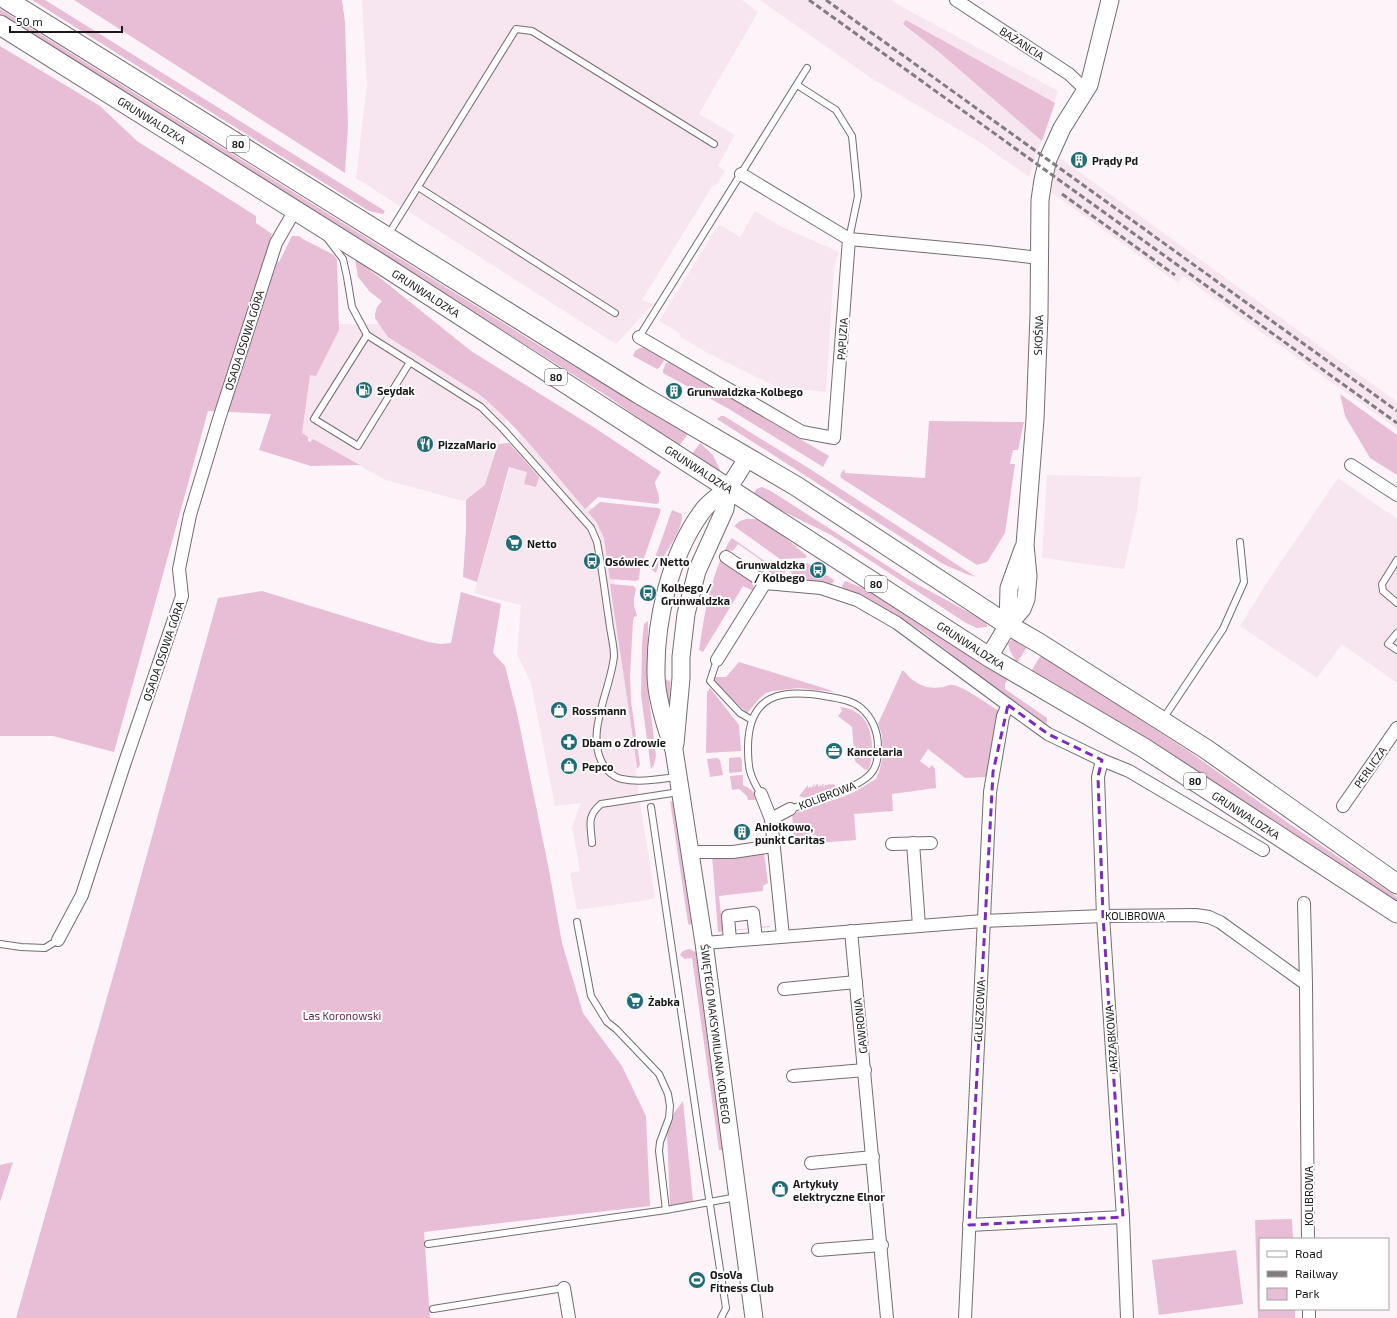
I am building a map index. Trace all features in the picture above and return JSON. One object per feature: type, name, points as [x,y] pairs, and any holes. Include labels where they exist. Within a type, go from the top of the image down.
[{"type":"main road","name":"80","points":[[7,0],[639,394],[796,486],[1008,625],[1206,749],[1397,884]]},
{"type":"main road","name":"SKOŚNA","points":[[988,657],[1008,625],[1022,609],[1026,599],[1028,576],[1025,545],[1036,419],[1040,200],[1042,180],[1048,160],[1062,128],[1088,87],[1110,0]]},
{"type":"main road","name":"GRUNWALDZKA","points":[[0,25],[317,224],[988,657],[1144,748],[1397,913]]},
{"type":"main road","name":"ŚWIĘTEGO MAKSYMILIANA KOLBEGO","points":[[747,458],[728,488],[709,503],[700,513],[684,541],[667,586],[658,635],[656,674],[667,730],[674,750],[704,943],[754,1318]]},
{"type":"main road","name":"ŚWIĘTEGO MAKSYMILIANA KOLBEGO","points":[[674,750],[681,678],[681,657],[686,614],[697,571],[725,509],[728,488]]},
{"type":"street","name":"BAŻANCIA","points":[[956,0],[1088,87]]},
{"type":"street","points":[[741,174],[849,239],[1039,258]]},
{"type":"street","name":"OSADA OSOWA GÓRA","points":[[58,940],[82,895],[124,765],[182,596],[179,569],[190,515],[276,242],[294,210]]},
{"type":"street","name":"PAPUZIA","points":[[639,337],[802,432],[834,438],[849,239]]},
{"type":"street","points":[[1351,465],[1397,494]]},
{"type":"street","name":"GRUNWALDZKA","points":[[726,557],[765,583],[821,588],[857,600],[897,623],[1048,734],[1102,760],[1129,771],[1263,850]]},
{"type":"street","points":[[717,660],[765,583]]},
{"type":"street","name":"GŁUSZCOWA","points":[[964,1318],[990,792],[1003,716],[1008,705]]},
{"type":"street","name":"PERLICZA","points":[[1343,806],[1397,728]]},
{"type":"street","name":"JARZĄBKOWA","points":[[1102,760],[1098,777],[1103,916],[1124,1217],[1127,1318]]},
{"type":"street","name":"KOLIBROWA","points":[[761,794],[771,819],[783,936]]},
{"type":"street","name":"KOLIBROWA","points":[[771,819],[790,809]]},
{"type":"street","points":[[913,843],[919,926]]},
{"type":"street","points":[[892,844],[931,843]]},
{"type":"street","points":[[690,852],[733,852],[773,846]]},
{"type":"street","name":"KOLIBROWA","points":[[1304,903],[1308,1238]]},
{"type":"street","points":[[730,941],[728,916],[753,913],[756,939]]},
{"type":"street","name":"KOLIBROWA","points":[[704,943],[983,921],[1103,916],[1196,915],[1209,917],[1220,922],[1306,984]]},
{"type":"street","name":"GAWRONIA","points":[[851,931],[888,1318]]},
{"type":"street","points":[[784,989],[856,982]]},
{"type":"street","name":"GAWRONIA","points":[[793,1076],[865,1070]]},
{"type":"street","points":[[811,1164],[873,1157]]},
{"type":"street","points":[[969,1225],[1124,1217]]},
{"type":"street","points":[[818,1250],[882,1245]]},
{"type":"street","points":[[564,1288],[569,1318]]},
{"type":"lane","points":[[387,237],[516,29],[532,32],[714,144]]},
{"type":"lane","points":[[639,337],[807,68]]},
{"type":"lane","name":"PAPUZIA","points":[[797,84],[836,110],[852,136],[858,196],[849,239]]},
{"type":"lane","points":[[418,187],[615,313]]},
{"type":"lane","points":[[317,224],[343,259],[352,307],[367,335],[481,407],[503,429],[591,528],[597,542],[614,654],[612,674],[597,729],[596,743],[598,756],[603,765],[611,774],[620,779],[679,785]]},
{"type":"lane","points":[[367,335],[314,419],[358,446],[410,362]]},
{"type":"lane","points":[[1162,721],[1223,629],[1244,582],[1240,542]]},
{"type":"lane","points":[[1397,560],[1382,584],[1384,591],[1397,603]]},
{"type":"lane","points":[[1397,633],[1388,644],[1397,650]]},
{"type":"lane","points":[[717,660],[710,681],[740,713],[752,720]]},
{"type":"lane","name":"KOLIBROWA","points":[[761,794],[752,780],[748,767],[748,732],[752,720],[760,707],[775,696],[806,693],[853,703],[861,708],[872,721],[877,735],[878,751],[876,766],[872,774],[860,783],[790,809]]},
{"type":"lane","points":[[592,843],[590,818],[601,804],[679,785]]},
{"type":"lane","points":[[651,807],[726,1308],[721,1318]]},
{"type":"lane","points":[[578,922],[591,996],[607,1022],[616,1029],[659,1074],[668,1094],[670,1106],[669,1118],[660,1142],[659,1151],[666,1210]]},
{"type":"lane","name":"OSADA OSOWA GÓRA","points":[[0,944],[20,947],[45,948],[58,940]]},
{"type":"lane","points":[[428,1244],[666,1210],[737,1197]]},
{"type":"lane","points":[[433,1309],[564,1288]]},
{"type":"highlighted area","points":[[1008,705],[1048,734],[1102,760],[1098,777],[1103,916],[1123,1217],[969,1225],[993,772]]},
{"type":"shaded area","points":[[362,0],[742,0],[758,12],[699,114],[735,135],[718,166],[725,171],[715,186],[713,185],[642,300],[653,304],[616,344],[356,178],[367,85]]},
{"type":"shaded area","points":[[760,0],[891,0],[1058,91],[1029,177],[978,141],[871,78]]},
{"type":"shaded area","points":[[1060,158],[1397,402],[1397,429],[1183,276],[1178,283],[1048,190]]},
{"type":"shaded area","points":[[755,211],[782,227],[839,252],[834,267],[826,392],[807,390],[797,397],[706,352],[679,336],[681,334],[659,321],[719,224],[740,237]]},
{"type":"shaded area","points":[[330,324],[384,324],[482,392],[508,415],[485,489],[463,501],[386,480],[298,433],[308,371]]},
{"type":"shaded area","points":[[521,431],[594,511],[610,542],[639,795],[655,898],[577,910],[570,873],[580,871],[572,827],[581,803],[555,806],[531,683],[517,654],[521,605],[474,593]]},
{"type":"shaded area","points":[[1047,475],[1141,477],[1137,511],[1124,569],[1042,558]]},
{"type":"shaded area","points":[[1338,478],[1397,519],[1397,683],[1342,644],[1317,678],[1240,626],[1270,578]]},
{"type":"green space","points":[[32,0],[45,0],[385,211],[383,214],[369,211]]},
{"type":"green space","points":[[74,0],[342,0],[345,22],[348,126],[345,173]]},
{"type":"green space","points":[[0,9],[532,341],[688,434],[679,446],[604,394],[0,15]]},
{"type":"green space","points":[[906,20],[1055,103],[1042,141],[939,52],[903,24]]},
{"type":"green space","points":[[0,46],[100,106],[137,141],[256,216],[256,223],[272,234],[265,257],[279,262],[292,236],[299,236],[334,255],[337,260],[339,330],[316,376],[310,375],[302,433],[308,437],[308,441],[310,442],[313,439],[360,465],[311,466],[259,450],[271,414],[208,411],[114,752],[53,736],[0,736]]},
{"type":"green space","points":[[355,259],[471,351],[595,428],[661,472],[655,482],[659,502],[657,504],[598,497],[585,509],[508,420],[494,407],[479,394],[388,337],[375,318],[377,307],[382,301],[370,292],[358,277]]},
{"type":"green space","points":[[640,348],[645,348],[663,359],[664,361],[659,368],[657,369],[633,356],[635,351]]},
{"type":"green space","points":[[669,362],[829,456],[823,467],[729,409],[663,373],[666,363]]},
{"type":"green space","points":[[1340,394],[1397,435],[1397,475],[1370,458],[1345,416]]},
{"type":"green space","points":[[724,416],[810,469],[976,577],[943,564],[717,419]]},
{"type":"green space","points":[[929,421],[1024,422],[1018,450],[1013,450],[1010,464],[1015,464],[1005,533],[987,562],[977,565],[841,478],[840,475],[844,469],[845,473],[925,478]]},
{"type":"green space","points":[[509,443],[539,477],[536,487],[524,484],[527,472],[509,467],[477,582],[463,577],[466,500],[485,485],[498,444]]},
{"type":"green space","points":[[700,443],[713,455],[720,470],[719,472],[692,454]]},
{"type":"green space","points":[[762,487],[771,491],[911,581],[987,622],[987,627],[977,628],[966,623],[831,535],[758,499],[754,492]]},
{"type":"green space","points":[[600,502],[658,508],[661,510],[640,569],[639,579],[636,581],[610,579],[604,538],[597,523],[588,512]]},
{"type":"green space","points":[[672,510],[682,514],[679,529],[656,573],[651,569]]},
{"type":"green space","points":[[746,519],[759,519],[776,530],[807,556],[806,558],[780,559],[734,526],[740,521]]},
{"type":"green space","points":[[732,538],[766,562],[767,565],[762,574],[757,568],[761,560],[738,544],[733,551],[729,550],[723,560],[752,581],[754,588],[753,591],[743,586],[703,652],[699,650],[705,613],[714,577],[727,545]]},
{"type":"green space","points":[[807,563],[834,580],[833,583],[830,584],[825,582],[799,580],[792,574],[787,564]]},
{"type":"green space","points":[[778,564],[785,571],[782,576],[779,578],[771,578],[766,576],[772,566]]},
{"type":"green space","points":[[845,581],[873,592],[1008,679],[1005,684],[1005,689],[1047,718],[1047,724],[1017,706],[935,641],[905,620],[843,588],[842,586]]},
{"type":"green space","points":[[610,584],[634,586],[636,589],[634,606],[637,616],[634,617],[633,621],[630,676],[631,701],[640,765],[637,769],[627,700]]},
{"type":"green space","name":"Las Koronowski","points":[[262,591],[428,642],[440,644],[451,643],[461,592],[501,604],[493,653],[505,666],[517,713],[548,865],[562,943],[583,1013],[622,1066],[646,1116],[650,1206],[424,1232],[430,1318],[16,1318],[125,934],[218,598]]},
{"type":"green space","points":[[648,621],[648,690],[656,756],[654,765],[651,769],[641,695],[642,643],[644,624]]},
{"type":"green space","points":[[1013,639],[1027,647],[1017,663],[1010,651],[1008,643]]},
{"type":"green space","points":[[1041,655],[1190,752],[1291,825],[1397,897],[1397,902],[1030,673]]},
{"type":"green space","points":[[739,662],[834,692],[799,688],[773,691],[766,693],[747,713],[719,686],[712,677],[726,677]]},
{"type":"green space","points":[[902,671],[904,671],[917,683],[926,687],[937,688],[950,685],[962,688],[999,711],[986,777],[965,778],[928,749],[920,761],[929,768],[932,765],[935,769],[936,788],[892,794],[893,811],[854,814],[856,840],[818,843],[816,835],[794,838],[792,814],[845,796],[876,779],[883,756],[882,735],[878,724]]},
{"type":"green space","points":[[665,679],[669,681],[670,679],[674,737],[666,707]]},
{"type":"green space","points":[[710,688],[739,725],[741,751],[706,753],[707,692]]},
{"type":"green space","points":[[840,707],[850,709],[861,716],[869,729],[872,743],[872,758],[868,770],[864,769],[855,761],[852,727],[838,716],[842,711]]},
{"type":"green space","points":[[740,757],[742,760],[742,772],[730,773],[729,758]]},
{"type":"green space","points":[[717,758],[720,760],[723,775],[710,777],[707,759]]},
{"type":"green space","points":[[743,775],[743,785],[752,791],[755,800],[748,800],[747,796],[739,789],[732,790],[730,776]]},
{"type":"green space","points":[[814,784],[813,787],[817,784],[818,787],[821,784],[820,787],[824,784],[824,787],[825,785],[833,784],[837,787],[805,798],[799,796],[808,785],[808,788],[812,785],[810,787],[811,788]]},
{"type":"green space","points":[[670,801],[673,802],[676,810],[692,924],[689,925],[688,923]]},
{"type":"green space","points":[[754,853],[764,853],[768,883],[763,886],[763,891],[719,896],[723,931],[770,927],[718,932],[712,855],[733,857]]},
{"type":"green space","points":[[689,949],[696,952],[723,1150],[719,1150],[692,958],[685,959],[680,955],[683,951]]},
{"type":"green space","points":[[683,1101],[693,1201],[670,1206],[667,1132],[674,1113]]},
{"type":"green space","points":[[13,1162],[0,1202],[0,1165]]},
{"type":"green space","points":[[1292,1219],[1293,1238],[1259,1238],[1259,1310],[1295,1310],[1295,1318],[1258,1318],[1255,1220]]},
{"type":"green space","points":[[1236,1250],[1243,1304],[1159,1315],[1152,1260]]},
{"type":"railway","points":[[809,0],[1397,423]]},
{"type":"railway","points":[[826,0],[1397,411]]},
{"type":"railway","points":[[1062,194],[1175,275]]},
{"type":"place","name":"Prądy Pd","points":[[1079,160]]},
{"type":"place","name":"Seydak","points":[[364,390]]},
{"type":"place","name":"Grunwaldzka-Kolbego","points":[[674,391]]},
{"type":"place","name":"PizzaMario","points":[[425,444]]},
{"type":"place","name":"Netto","points":[[514,543]]},
{"type":"place","name":"Osówiec / Netto","points":[[592,561]]},
{"type":"place","name":"Grunwaldzka / Kolbego","points":[[818,570]]},
{"type":"place","name":"Kolbego / Grunwaldzka","points":[[648,593]]},
{"type":"place","name":"Rossmann","points":[[559,710]]},
{"type":"place","name":"Dbam o Zdrowie","points":[[569,742]]},
{"type":"place","name":"Kancelaria","points":[[834,751]]},
{"type":"place","name":"Pepco","points":[[569,766]]},
{"type":"place","name":"Aniołkowo, punkt Caritas","points":[[742,832]]},
{"type":"place","name":"Żabka","points":[[635,1001]]},
{"type":"place","name":"Artykuły elektryczne Elnor","points":[[780,1189]]},
{"type":"place","name":"OsoVa Fitness Club","points":[[697,1280]]}]
